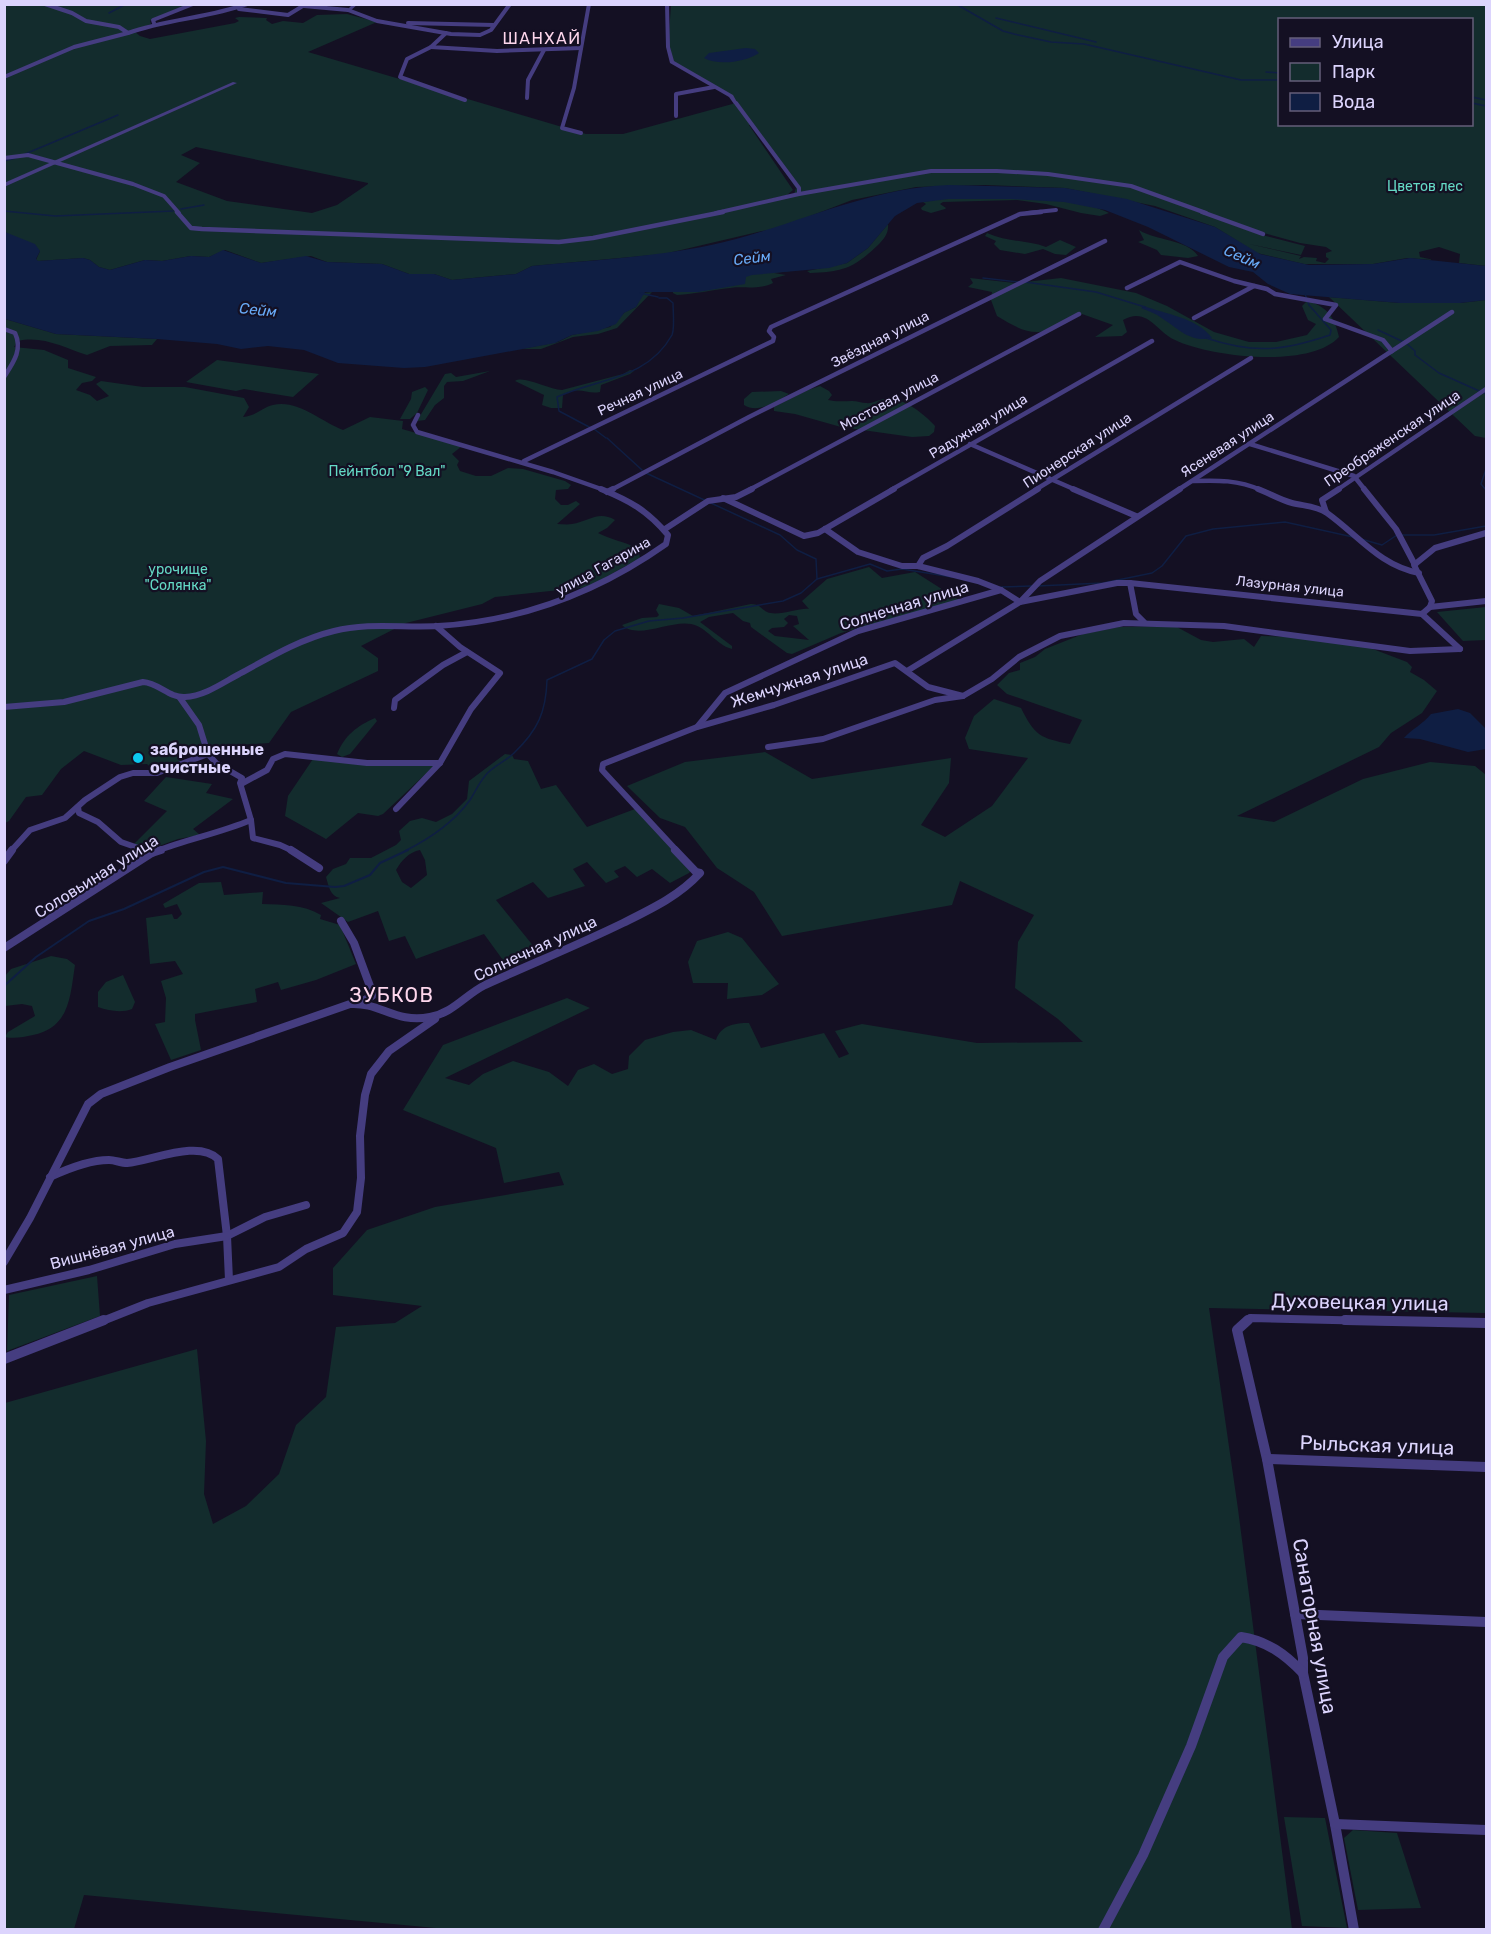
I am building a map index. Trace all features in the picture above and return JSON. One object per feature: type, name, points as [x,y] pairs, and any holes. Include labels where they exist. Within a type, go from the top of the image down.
[{"type":"street","points":[[45,4],[92,23],[119,27],[128,33]]},
{"type":"street","points":[[155,24],[153,20],[193,4]]},
{"type":"street","points":[[4,77],[74,47],[155,24],[218,14],[248,4]]},
{"type":"street","points":[[348,10],[356,4]]},
{"type":"street","points":[[236,9],[288,15],[305,5],[348,10],[357,15],[397,25],[446,33],[480,35],[491,30],[510,4]]},
{"type":"street","points":[[581,132],[562,128],[574,88],[589,4]]},
{"type":"street","points":[[667,4],[670,60],[680,69],[731,96],[799,188],[798,194]]},
{"type":"street","points":[[397,25],[426,22],[494,25]]},
{"type":"street","points":[[446,33],[431,47],[407,59],[400,78],[465,100]]},
{"type":"street","points":[[431,47],[488,51],[581,48]]},
{"type":"street","points":[[527,98],[527,82],[544,50]]},
{"type":"street","points":[[4,183],[235,83]]},
{"type":"street","points":[[676,116],[676,94],[714,87]]},
{"type":"street","points":[[4,158],[24,155],[122,180],[164,196],[191,228],[202,230],[559,242],[610,235],[798,194],[931,171],[1048,174],[1131,186],[1263,234]]},
{"type":"street","name":"Речная улица","points":[[524,461],[773,341],[774,337],[769,331],[771,327],[1020,214],[1056,210]]},
{"type":"street","name":"Звёздная улица","points":[[608,492],[749,417],[1105,241]]},
{"type":"street","points":[[1127,288],[1180,262],[1267,289],[1275,294],[1336,305],[1325,319],[1383,340],[1392,351]]},
{"type":"street","points":[[1194,318],[1254,286]]},
{"type":"street","name":"Ясеневая улица","points":[[1020,602],[1040,581],[1452,312]]},
{"type":"street","name":"Мостовая улица","points":[[665,529],[707,502],[736,497],[1079,314]]},
{"type":"street","points":[[4,329],[15,333],[20,346],[4,377]]},
{"type":"street","name":"Радужная улица","points":[[723,498],[798,534],[804,536],[818,533],[1035,406],[1152,341]]},
{"type":"street","name":"Пионерская улица","points":[[918,566],[923,558],[1055,480],[1120,436],[1251,358]]},
{"type":"street","name":"Преображенская улица","points":[[1326,512],[1322,500],[1486,389]]},
{"type":"street","name":"улица Гагарина","points":[[418,415],[413,425],[417,432],[524,461],[608,492],[657,520],[665,529],[668,539],[660,549],[583,593],[555,605],[502,618],[436,626]]},
{"type":"street","points":[[970,444],[1137,516]]},
{"type":"street","points":[[768,747],[824,739],[935,700],[963,696],[992,679],[1019,657],[1060,636],[1144,622],[1284,632],[1410,651],[1460,650],[1444,632],[1422,614],[1430,607],[1432,601],[1419,573],[1396,529],[1355,477],[1344,471],[1295,459],[1250,444]]},
{"type":"street","points":[[1192,481],[1227,480],[1245,483],[1291,503],[1307,505],[1326,512],[1373,552],[1408,573],[1419,573]]},
{"type":"street","points":[[825,529],[858,552],[902,566],[918,566],[978,581],[1001,590],[1020,602],[907,671]]},
{"type":"street","points":[[1415,565],[1435,548],[1486,533]]},
{"type":"street","name":"Лазурная улица","points":[[1020,602],[1117,583],[1130,583],[1422,614]]},
{"type":"street","points":[[1130,583],[1136,614],[1144,622]]},
{"type":"street","name":"Солнечная улица","points":[[359,1003],[373,1006],[400,1019],[441,1016],[482,987],[680,893],[697,879],[700,873],[696,872],[651,825],[601,766],[697,728],[725,693],[864,629],[1001,590]]},
{"type":"street","points":[[1430,607],[1486,601]]},
{"type":"street","points":[[4,705],[80,699],[143,681],[155,683],[172,696],[180,698],[210,689],[285,649],[345,629],[375,625],[436,626],[467,652],[500,672],[471,710],[440,763],[396,809]]},
{"type":"street","points":[[394,708],[395,700],[467,652]]},
{"type":"street","name":"Жемчужная улица","points":[[697,728],[774,705],[895,663],[919,682],[950,695],[963,696]]},
{"type":"street","points":[[180,698],[199,725],[207,754],[216,763],[242,778],[240,784],[251,820],[250,834],[253,838],[293,850],[308,864],[319,868]]},
{"type":"street","points":[[4,861],[24,835],[36,827],[65,818],[120,777],[158,772],[197,760],[207,754]]},
{"type":"street","points":[[240,784],[267,770],[270,761],[277,755],[285,754],[368,763],[440,763]]},
{"type":"street","points":[[78,807],[79,813],[98,822],[121,842],[152,853]]},
{"type":"street","name":"Соловьиная улица","points":[[4,948],[152,853],[187,840],[217,834],[251,820]]},
{"type":"street","points":[[4,1262],[16,1244],[88,1104],[100,1095],[317,1015],[359,1003],[372,996],[354,943],[341,921]]},
{"type":"street","points":[[4,1359],[148,1303],[279,1267],[306,1249],[342,1233],[357,1212],[361,1178],[360,1136],[365,1095],[371,1074],[389,1051],[418,1028],[441,1016]]},
{"type":"street","points":[[50,1177],[70,1168],[108,1160],[126,1163],[190,1150],[213,1154],[218,1159],[227,1236],[229,1280]]},
{"type":"street","name":"Вишнёвая улица","points":[[4,1290],[89,1270],[175,1244],[227,1236],[265,1217],[306,1205]]},
{"type":"street","name":"Духовецкая улица","points":[[1237,1330],[1250,1318],[1486,1323]]},
{"type":"street","name":"Санаторная улица","points":[[1237,1330],[1267,1459],[1303,1658],[1303,1673],[1335,1824],[1354,1929]]},
{"type":"street","name":"Рыльская улица","points":[[1267,1459],[1486,1467]]},
{"type":"street","points":[[1295,1614],[1486,1622]]},
{"type":"street","points":[[1103,1929],[1143,1855],[1191,1746],[1223,1657],[1241,1637],[1252,1638],[1270,1644],[1290,1658],[1303,1673]]},
{"type":"street","points":[[1335,1824],[1486,1830]]},
{"type":"green space","name":"Цветов лес","points":[[177,4],[185,6],[155,18],[150,21],[151,24],[134,31],[150,39],[235,23],[239,21],[235,18],[239,17],[267,18],[266,20],[272,24],[283,21],[303,23],[317,15],[347,14],[377,22],[308,52],[586,134],[623,134],[736,103],[731,96],[675,65],[670,44],[671,5],[1486,5],[1486,266],[1459,263],[1460,254],[1439,247],[1419,252],[1420,257],[1434,260],[1407,258],[1373,264],[1304,264],[1257,253],[1215,227],[1155,206],[1065,188],[985,185],[916,187],[852,200],[800,220],[805,225],[762,231],[664,254],[532,266],[516,274],[452,280],[434,274],[409,274],[382,264],[327,262],[311,256],[261,263],[225,250],[209,257],[191,256],[162,261],[145,260],[110,270],[83,258],[38,261],[36,260],[40,251],[5,232],[4,5]],"holes":[[[749,125],[753,125],[796,188],[794,194],[757,202],[787,195],[793,190]],[[196,147],[368,183],[368,184],[337,205],[312,213],[227,201],[176,182],[200,163],[181,155]],[[1224,222],[1300,243],[1326,247],[1332,251],[1326,253],[1329,259],[1325,263],[1316,261],[1317,258],[1299,259],[1301,256],[1249,244],[1301,255],[1305,246]]]},
{"type":"green space","points":[[1003,197],[1050,199],[1073,202],[1109,213],[1100,216],[1017,200],[943,202],[940,204],[945,209],[931,213],[922,210],[921,208],[926,204],[923,202],[941,199]]},
{"type":"green space","points":[[888,224],[887,233],[882,240],[855,264],[840,270],[810,273],[807,271],[847,263],[868,248]]},
{"type":"green space","points":[[1139,230],[1187,246],[1198,256],[1188,258],[1161,255],[1157,250],[1138,242],[1144,240]]},
{"type":"green space","points":[[987,233],[1046,247],[1060,240],[1076,247],[1066,255],[1055,254],[1043,249],[1025,254],[1000,250],[994,244],[996,241],[985,236]]},
{"type":"green space","points":[[799,270],[774,273],[786,275],[771,279],[773,283],[763,286],[690,294],[673,293],[674,273]]},
{"type":"green space","points":[[970,278],[1015,283],[1061,278],[1136,293],[1167,306],[1214,332],[1249,342],[1276,342],[1307,335],[1316,324],[1308,320],[1302,306],[1307,301],[1320,306],[1329,314],[1339,337],[1325,347],[1306,353],[1259,357],[1235,355],[1191,346],[1175,340],[1139,316],[1123,320],[1127,332],[1122,336],[1095,337],[1113,325],[1082,314],[1049,330],[1031,332],[997,316],[991,300],[992,292],[968,287],[973,283]]},
{"type":"green space","points":[[652,292],[617,328],[598,334],[573,337],[541,349],[521,349],[558,342],[572,335],[610,327],[625,312],[636,307],[643,293]]},
{"type":"green space","points":[[1329,297],[1400,303],[1460,303],[1486,300],[1486,438],[1475,436]]},
{"type":"green space","name":"урочище \"Солянка\"","points":[[5,319],[56,334],[157,339],[152,345],[110,346],[87,355],[45,341],[18,341],[14,347],[44,350],[68,360],[68,368],[96,377],[92,381],[82,383],[76,390],[90,395],[97,401],[109,396],[96,384],[101,381],[143,387],[185,387],[244,398],[249,407],[243,417],[269,406],[282,404],[300,408],[343,430],[370,417],[403,421],[402,429],[462,446],[452,454],[459,461],[457,465],[460,471],[476,476],[491,476],[508,468],[523,469],[565,481],[571,485],[568,489],[556,490],[555,499],[561,505],[568,505],[576,501],[580,504],[557,524],[578,523],[598,516],[609,517],[615,520],[598,533],[638,549],[640,558],[588,587],[495,597],[482,604],[406,623],[361,646],[378,658],[378,671],[291,712],[269,743],[194,748],[182,760],[156,772],[147,764],[121,765],[84,751],[61,769],[42,795],[26,797],[9,821],[5,823]]},
{"type":"green space","points":[[217,360],[319,374],[293,397],[244,389],[236,391],[186,382]]},
{"type":"green space","points":[[630,370],[634,371],[601,385],[600,392],[578,390],[563,395],[562,408],[542,405],[544,395],[515,381],[530,381],[562,390],[623,374]]},
{"type":"green space","points":[[490,371],[463,381],[447,382],[444,386],[444,398],[435,405],[425,420],[417,421],[445,374],[451,373],[456,377]]},
{"type":"green space","points":[[820,386],[832,395],[828,400],[831,401],[869,403],[892,399],[906,403],[919,411],[935,426],[934,432],[929,436],[912,437],[841,427],[795,414],[774,411],[774,407]]},
{"type":"green space","points":[[425,387],[428,390],[417,413],[410,419],[400,419],[411,399],[412,392]]},
{"type":"green space","points":[[781,391],[789,394],[767,406],[755,408],[744,405],[744,399],[752,392]]},
{"type":"green space","points":[[869,567],[882,578],[915,572],[959,600],[841,633],[792,654],[787,653],[751,627],[750,623],[743,621],[733,613],[709,617],[700,622],[732,646],[732,649],[691,624],[637,631],[622,625],[642,618],[657,617],[659,615],[656,610],[659,604],[679,608],[693,616],[751,604],[772,613],[809,609],[802,601],[827,579]],"holes":[[[789,615],[797,616],[799,624],[793,626],[809,640],[775,636],[768,631],[772,628],[784,627],[788,623],[784,619]]]},
{"type":"green space","points":[[1486,607],[1486,640],[1463,641],[1437,612]]},
{"type":"green space","points":[[1175,626],[1201,640],[1213,642],[1244,639],[1254,647],[1261,636],[1301,637],[1357,643],[1407,662],[1412,667],[1410,672],[1437,691],[1422,713],[1391,733],[1379,747],[1237,816],[1274,822],[1363,779],[1430,762],[1475,766],[1486,775],[1486,1313],[1209,1308],[1238,1509],[1292,1929],[457,1930],[84,1895],[74,1929],[5,1930],[5,1403],[197,1349],[206,1441],[204,1494],[213,1524],[246,1506],[279,1474],[296,1425],[326,1397],[336,1327],[395,1323],[422,1306],[333,1295],[333,1268],[367,1230],[435,1207],[564,1185],[559,1172],[504,1183],[496,1148],[403,1110],[443,1045],[567,998],[590,1008],[445,1078],[469,1085],[483,1074],[513,1061],[549,1072],[568,1086],[578,1070],[594,1064],[612,1074],[628,1069],[629,1056],[645,1040],[673,1032],[691,1030],[716,1040],[725,1028],[744,1023],[749,1023],[761,1048],[824,1033],[839,1058],[849,1054],[835,1031],[862,1024],[977,1043],[1083,1042],[1058,1019],[1015,988],[1018,942],[1034,915],[960,881],[952,905],[782,936],[754,892],[717,868],[685,827],[660,818],[627,786],[685,762],[765,752],[812,779],[951,758],[949,783],[921,825],[945,837],[992,806],[1028,758],[969,749],[965,738],[974,716],[994,699],[1021,708],[1030,725],[1039,734],[1070,744],[1082,720],[1007,694],[997,685],[1009,673],[1020,670],[1020,663],[1035,657],[1045,649],[1083,634],[1119,627]]},
{"type":"green space","points":[[375,718],[377,721],[350,754],[342,757],[337,754],[352,732]]},
{"type":"green space","points":[[505,754],[512,755],[514,759],[528,761],[541,789],[556,785],[587,827],[635,809],[694,867],[689,873],[670,883],[652,869],[637,877],[625,866],[614,871],[619,877],[606,883],[587,862],[573,869],[585,886],[548,898],[533,882],[496,900],[539,953],[508,967],[484,934],[416,959],[405,936],[389,941],[378,911],[348,922],[321,903],[340,898],[332,893],[326,877],[333,869],[346,864],[350,858],[371,858],[396,845],[401,840],[399,831],[410,821],[422,818],[436,822],[452,814],[467,799],[469,781]],"holes":[[[420,850],[425,860],[427,875],[411,888],[402,882],[396,870],[406,857]]]},
{"type":"green space","points":[[313,759],[363,765],[434,766],[383,814],[378,816],[358,813],[326,839],[285,816],[288,796]]},
{"type":"green space","points":[[166,777],[212,784],[206,793],[233,799],[193,829],[200,835],[178,839],[151,849],[134,844],[167,811],[144,801]]},
{"type":"green space","points":[[221,882],[224,895],[263,892],[262,904],[307,909],[321,915],[320,919],[340,925],[356,964],[316,980],[281,990],[278,982],[255,989],[257,1002],[195,1014],[201,1050],[171,1060],[155,1024],[165,1022],[166,998],[161,981],[183,974],[175,961],[150,964],[146,918],[172,914],[174,919],[177,919],[182,914],[177,904],[165,908],[163,904],[199,883]]},
{"type":"green space","points":[[728,932],[742,938],[779,984],[762,995],[727,999],[728,983],[693,983],[688,962],[697,941]]},
{"type":"green space","points":[[51,956],[67,959],[75,965],[69,999],[61,1018],[45,1031],[23,1037],[5,1037],[8,1032],[35,1016],[32,1006],[22,1004],[5,1006],[5,976],[11,969]]},
{"type":"green space","points":[[123,975],[135,1002],[132,1009],[115,1011],[98,1007],[98,992],[106,982]]},
{"type":"green space","points":[[97,1276],[100,1316],[7,1351],[9,1295]]},
{"type":"green space","points":[[1284,1817],[1325,1818],[1347,1928],[1302,1926]]},
{"type":"green space","points":[[1353,1830],[1397,1833],[1421,1908],[1358,1910],[1344,1838]]},
{"type":"water","points":[[755,49],[759,53],[747,59],[732,62],[717,62],[704,58],[709,53]]},
{"type":"water","name":"Сейм","points":[[949,185],[1065,188],[1127,199],[1215,227],[1260,254],[1309,265],[1373,264],[1410,258],[1486,266],[1486,300],[1460,303],[1400,303],[1290,294],[1268,284],[1253,272],[1229,267],[1148,227],[1105,210],[1064,202],[948,199],[917,203],[895,216],[868,248],[847,263],[829,268],[752,275],[746,277],[745,284],[698,292],[645,292],[636,307],[624,313],[616,324],[598,331],[572,335],[555,343],[425,367],[404,368],[338,363],[304,350],[268,346],[241,349],[217,344],[157,339],[56,334],[5,319],[5,232],[35,244],[40,251],[36,259],[38,261],[83,258],[110,270],[145,260],[162,261],[191,256],[209,257],[223,250],[261,263],[306,256],[327,262],[382,264],[409,274],[434,274],[452,280],[516,274],[532,266],[686,250],[736,239],[867,198],[921,187]]},
{"type":"water","points":[[1144,306],[1190,321],[1206,331],[1212,338],[1191,337],[1141,308]]},
{"type":"water","points":[[1458,709],[1470,713],[1486,729],[1486,749],[1468,752],[1420,739],[1404,738],[1431,714]]},
{"type":"waterway","points":[[109,13],[126,4]]},
{"type":"waterway","points":[[956,4],[1003,31],[1014,34],[1051,42],[1084,44],[1241,80],[1278,80]]},
{"type":"waterway","points":[[996,18],[1096,42]]},
{"type":"waterway","points":[[1266,72],[1278,73]]},
{"type":"waterway","points":[[1473,97],[1486,100]]},
{"type":"waterway","points":[[1473,103],[1486,106]]},
{"type":"waterway","points":[[25,154],[118,115]]},
{"type":"waterway","points":[[4,161],[16,158]]},
{"type":"waterway","points":[[181,209],[204,205]]},
{"type":"waterway","points":[[4,211],[55,216],[173,211]]},
{"type":"waterway","points":[[983,278],[1019,282]]},
{"type":"waterway","points":[[1025,282],[1096,292],[1145,307]]},
{"type":"waterway","points":[[640,293],[658,297]]},
{"type":"waterway","points":[[1206,338],[1239,347],[1268,348],[1298,344],[1330,335],[1331,330],[1309,305],[1305,294]]},
{"type":"waterway","points":[[591,428],[559,411],[557,397],[620,376],[649,361],[662,350],[673,332],[673,303],[667,298],[659,298]]},
{"type":"waterway","points":[[1378,330],[1406,343],[1415,351],[1415,355],[1439,373],[1486,394]]},
{"type":"waterway","points":[[594,429],[606,438]]},
{"type":"waterway","points":[[607,438],[642,470]]},
{"type":"waterway","points":[[1486,469],[1481,484],[1486,490]]},
{"type":"waterway","points":[[646,473],[780,535],[797,550],[816,559],[817,579]]},
{"type":"waterway","points":[[1037,586],[1103,583],[1152,573],[1162,566],[1186,536],[1213,529],[1285,522],[1353,537]]},
{"type":"waterway","points":[[1402,535],[1434,535],[1486,526]]},
{"type":"waterway","points":[[1361,539],[1382,545],[1397,535]]},
{"type":"waterway","points":[[817,579],[870,564],[887,571],[902,569],[952,577]]},
{"type":"waterway","points":[[405,851],[449,823],[470,800],[488,773],[522,745],[539,720],[545,702],[547,680],[592,659],[604,640],[615,631],[649,621],[683,618],[783,601],[801,593],[817,579]]},
{"type":"waterway","points":[[1001,587],[1032,586]]},
{"type":"waterway","points":[[4,986],[36,957],[89,921],[124,909],[204,872],[223,867],[286,883],[335,887],[344,886],[370,875],[380,863],[408,850]]},
{"type":"place","name":"заброшенные очистные","points":[[138,758]]},
{"type":"district","name":"ШАНХАЙ","points":[[542,38]]},
{"type":"district","name":"ЗУБКОВ","points":[[392,995]]},
{"type":"park label","name":"Пейнтбол \"9 Вал\"","points":[[387,471]]}]
